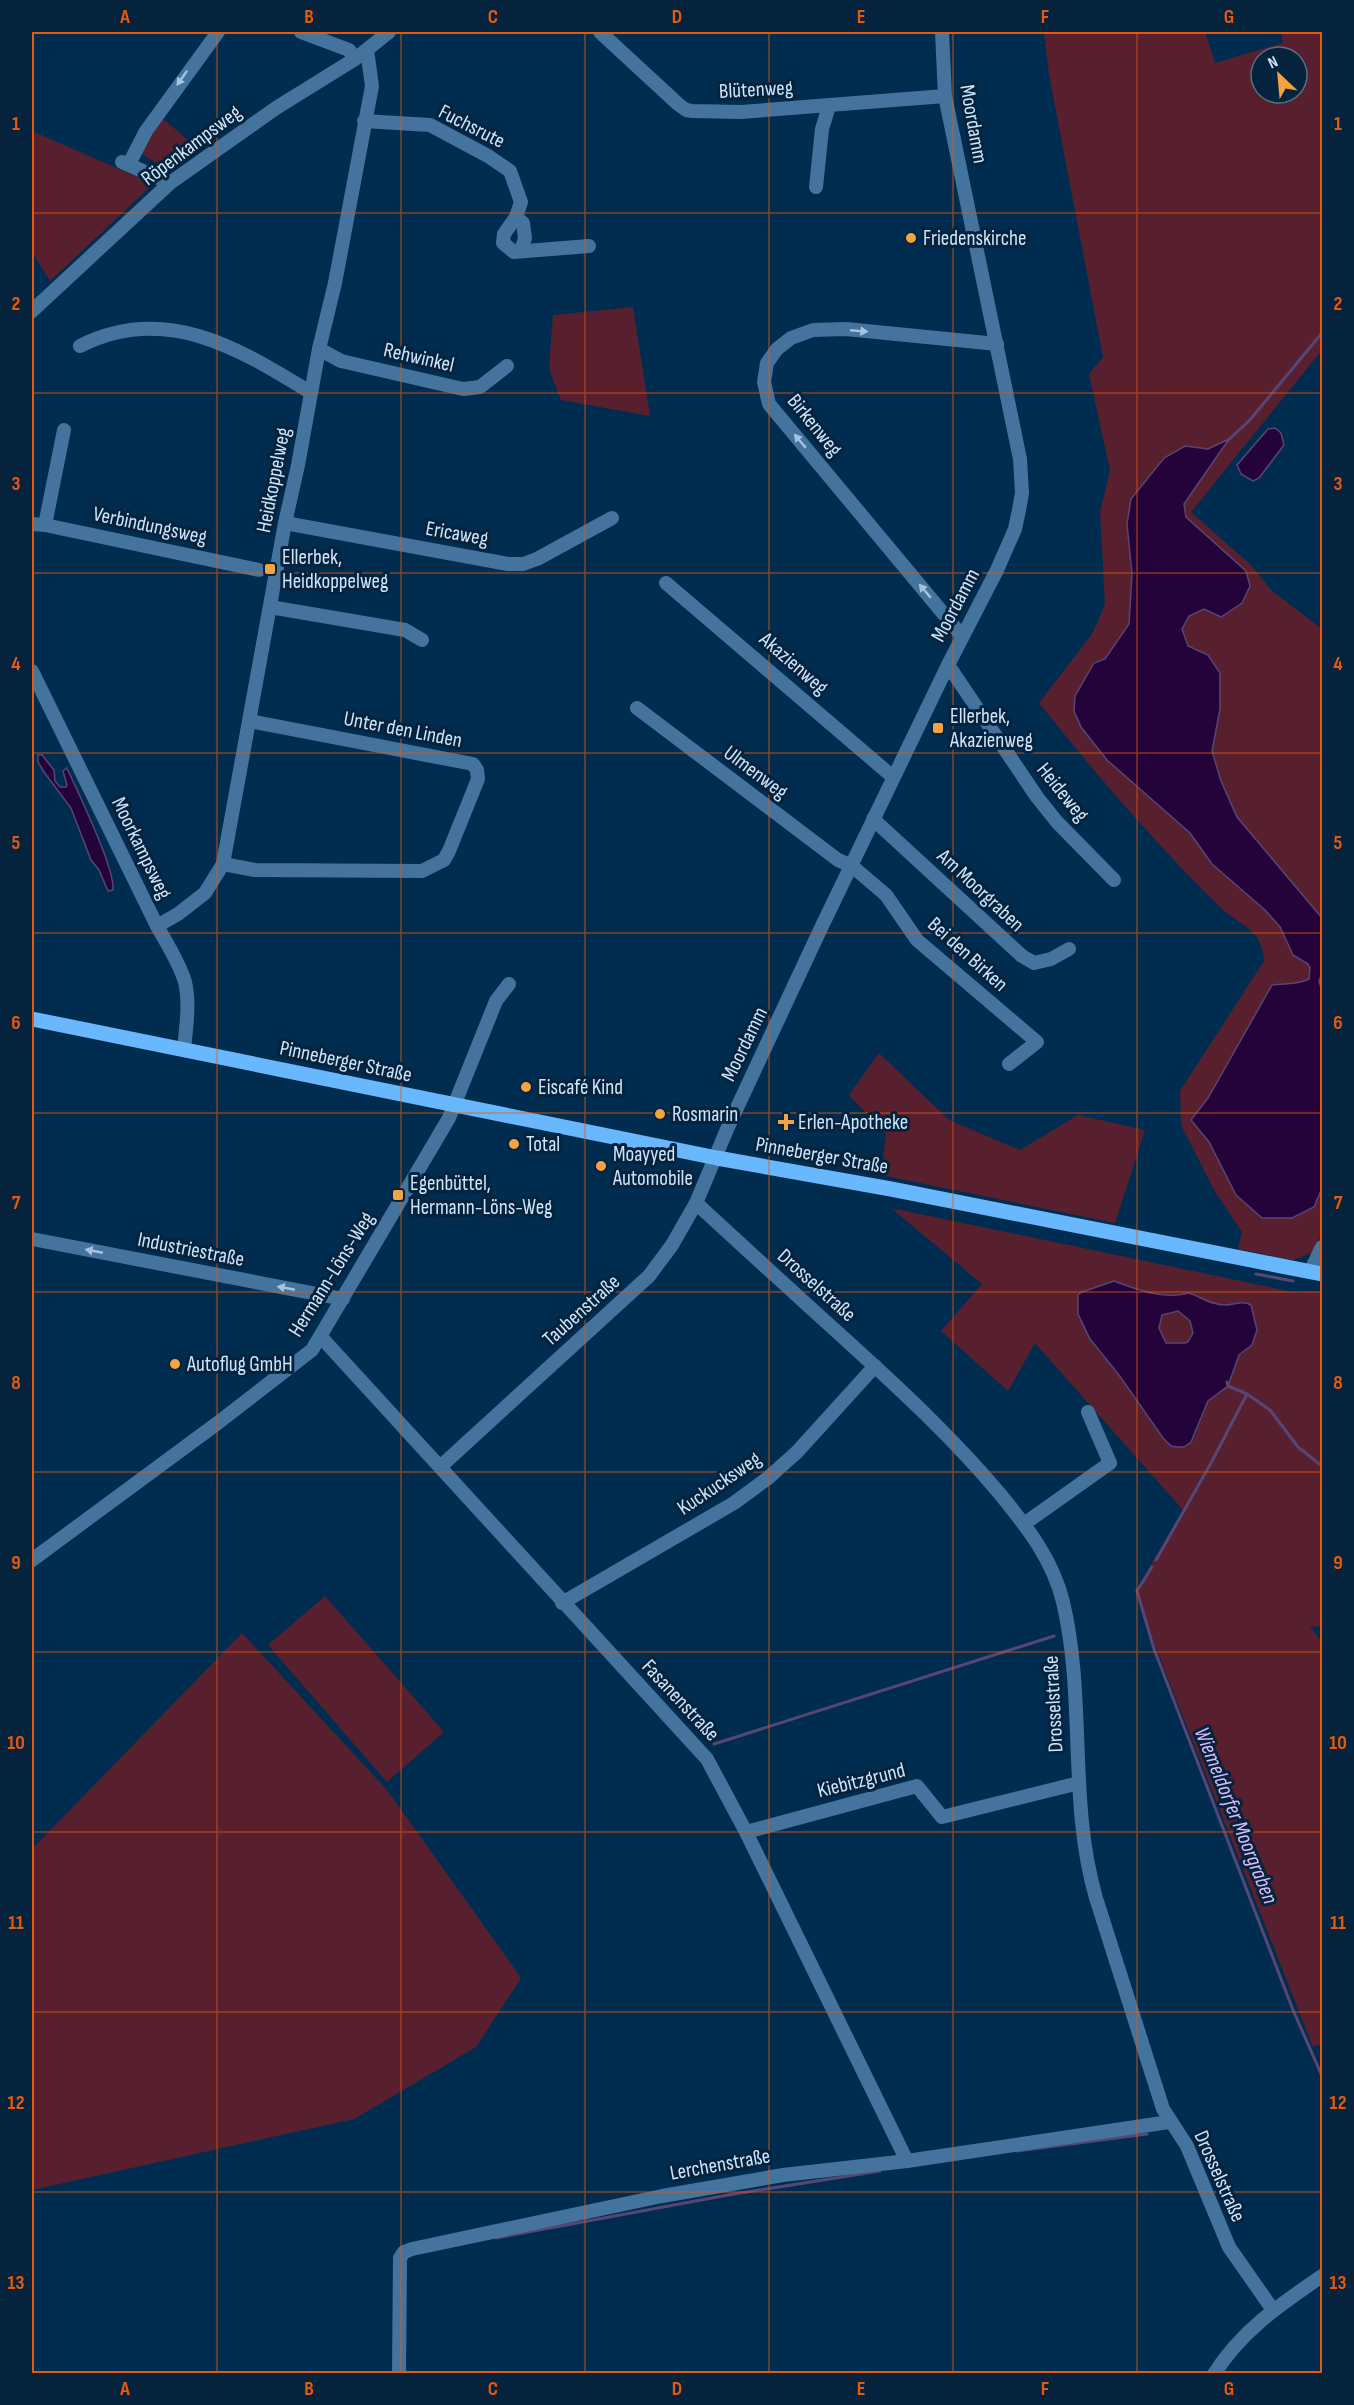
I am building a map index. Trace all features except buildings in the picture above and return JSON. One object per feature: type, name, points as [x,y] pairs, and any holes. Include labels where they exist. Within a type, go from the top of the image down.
[{"type":"main road","name":"Pinneberger Straße","points":[[32,1019],[717,1158],[903,1191],[1317,1273]]},
{"type":"street","points":[[170,183],[126,163],[146,131],[218,32]]},
{"type":"street","points":[[301,32],[349,50],[355,59]]},
{"type":"street","name":"Röpenkampsweg","points":[[32,311],[170,183],[276,108],[355,59],[389,32]]},
{"type":"street","name":"Blütenweg","points":[[600,32],[686,110],[741,112],[945,96]]},
{"type":"street","name":"Moordamm","points":[[717,1158],[728,1127],[873,819],[1015,529],[1022,493],[1020,459],[945,96],[942,32]]},
{"type":"street","name":"Heidkoppelweg","points":[[157,926],[178,914],[205,893],[223,864],[310,392],[335,283],[372,86],[367,50]]},
{"type":"street","points":[[816,186],[822,129],[829,106]]},
{"type":"street","name":"Fuchsrute","points":[[364,121],[430,125],[488,156],[510,171],[521,201],[516,217],[504,234],[503,243],[514,252],[521,251],[525,238],[523,224],[516,217]]},
{"type":"street","points":[[521,251],[589,246]]},
{"type":"street","points":[[80,346],[100,337],[131,331],[162,329],[189,332],[216,340],[245,353],[310,392]]},
{"type":"street","name":"Birkenweg","points":[[962,636],[769,404],[765,382],[767,363],[777,349],[791,338],[813,330],[846,329],[997,344]]},
{"type":"street","name":"Rehwinkel","points":[[319,349],[341,361],[463,388],[480,387],[507,366]]},
{"type":"street","points":[[38,524],[64,430]]},
{"type":"street","name":"Ericaweg","points":[[285,524],[508,564],[523,564],[537,560],[612,518]]},
{"type":"street","name":"Verbindungsweg","points":[[38,524],[260,570]]},
{"type":"street","name":"Akazienweg","points":[[666,583],[893,777]]},
{"type":"street","points":[[270,607],[405,630],[422,640]]},
{"type":"street","name":"Heideweg","points":[[948,664],[1037,797],[1057,822],[1114,879]]},
{"type":"street","name":"Moorkampsweg","points":[[32,671],[157,926],[173,954],[185,983],[187,1019],[184,1049]]},
{"type":"street","name":"Ulmenweg","points":[[637,708],[838,860],[852,866]]},
{"type":"street","name":"Unter den Linden","points":[[223,864],[255,870],[422,871],[428,869],[444,860],[449,851],[478,778],[473,764],[250,721]]},
{"type":"street","name":"Am Moorgraben","points":[[873,819],[1022,956],[1034,963],[1051,959],[1069,949]]},
{"type":"street","name":"Bei den Birken","points":[[852,866],[886,896],[917,940],[1037,1042],[1009,1064]]},
{"type":"street","name":"Hermann-Löns-Weg","points":[[32,1560],[312,1350],[455,1105],[496,1001],[509,984]]},
{"type":"street","name":"Taubenstraße","points":[[440,1467],[649,1276],[672,1245],[696,1203],[717,1158]]},
{"type":"street","name":"Drosselstraße","points":[[696,1203],[966,1453],[1024,1524],[1045,1556],[1057,1581],[1074,1662],[1079,1783],[1090,1877],[1163,2109],[1169,2122],[1187,2146],[1229,2247],[1273,2310]]},
{"type":"street","name":"Industriestraße","points":[[32,1239],[343,1299]]},
{"type":"street","points":[[1317,1273],[1323,1247]]},
{"type":"street","name":"Fasanenstraße","points":[[321,1337],[707,1759],[746,1832],[908,2161]]},
{"type":"street","name":"Kuckucksweg","points":[[562,1603],[734,1503],[768,1478],[797,1452],[874,1366]]},
{"type":"street","points":[[1024,1524],[1110,1463],[1088,1412]]},
{"type":"street","name":"Kiebitzgrund","points":[[746,1832],[917,1786],[942,1817],[1079,1783]]},
{"type":"street","name":"Lerchenstraße","points":[[399,2373],[400,2258],[404,2252],[411,2249],[682,2192],[783,2175],[908,2161],[1169,2122]]},
{"type":"street","points":[[1214,2373],[1243,2336],[1273,2310],[1323,2276]]},
{"type":"shaded area","points":[[1044,32],[1205,32],[1215,63],[1249,53],[1249,105],[1309,105],[1309,45],[1276,45],[1283,43],[1281,32],[1322,32],[1322,350],[1191,512],[1251,565],[1271,590],[1322,629],[1322,918],[1237,817],[1221,781],[1212,751],[1214,731],[1208,655],[1188,646],[1182,628],[1189,616],[1204,609],[1246,571],[1186,517],[1184,504],[1227,440],[1208,449],[1185,446],[1127,524],[1132,574],[1129,624],[1105,659],[1094,663],[1080,687],[1076,700],[1077,716],[1081,727],[1190,832],[1212,864],[1265,910],[1280,927],[1293,955],[1308,964],[1310,968],[1309,979],[1272,986],[1208,1098],[1192,1120],[1209,1142],[1223,1167],[1292,1218],[1314,1207],[1322,1188],[1322,1233],[1312,1253],[1293,1260],[1238,1249],[1242,1232],[1214,1190],[1181,1125],[1180,1091],[1264,961],[1259,941],[1255,934],[1218,905],[1171,857],[1103,781],[1039,703],[1092,634],[1105,604],[1100,512],[1110,470],[1089,374],[1103,357],[1049,75]]},
{"type":"shaded area","points":[[161,117],[196,147],[167,169],[140,153]]},
{"type":"shaded area","points":[[32,131],[153,184],[50,281],[32,252]]},
{"type":"shaded area","points":[[633,307],[650,416],[561,400],[549,369],[553,315]]},
{"type":"shaded area","points":[[1275,428],[1281,433],[1284,445],[1259,478],[1253,481],[1241,474],[1237,465],[1268,429]]},
{"type":"shaded area","points":[[1229,439],[1184,504],[1186,517],[1246,571],[1250,586],[1242,603],[1221,617],[1204,609],[1189,616],[1182,629],[1188,646],[1208,655],[1220,673],[1220,709],[1212,751],[1221,781],[1237,817],[1322,918],[1322,973],[1319,981],[1322,991],[1322,1188],[1314,1207],[1292,1218],[1262,1218],[1236,1195],[1209,1142],[1191,1120],[1208,1098],[1272,985],[1305,981],[1309,979],[1310,968],[1308,964],[1293,955],[1280,927],[1265,910],[1212,864],[1190,833],[1107,760],[1081,727],[1074,711],[1075,696],[1094,663],[1105,659],[1129,624],[1132,574],[1127,524],[1131,499],[1164,458],[1185,446],[1208,449]]},
{"type":"shaded area","points":[[38,755],[42,755],[54,770],[55,781],[60,787],[67,785],[63,771],[67,768],[102,848],[112,879],[113,890],[108,891],[99,870],[91,860],[71,808],[44,772],[38,762]]},
{"type":"shaded area","points":[[879,1053],[949,1120],[1020,1150],[1078,1115],[1145,1130],[1115,1223],[881,1175],[886,1134],[849,1095]]},
{"type":"shaded area","points":[[891,1208],[1298,1293],[1310,1291],[1322,1293],[1322,1626],[1310,1627],[1322,1642],[1322,2044],[1313,2047],[1156,1648],[1136,1590],[1183,1510],[1035,1343],[1008,1391],[941,1331],[982,1284]],"holes":[[[1114,1281],[1160,1295],[1189,1293],[1203,1301],[1251,1305],[1257,1330],[1246,1351],[1239,1355],[1232,1377],[1225,1388],[1208,1401],[1195,1436],[1184,1447],[1157,1431],[1119,1375],[1098,1351],[1078,1314],[1078,1296],[1082,1292]]]},
{"type":"shaded area","points":[[1114,1281],[1160,1295],[1189,1293],[1216,1304],[1245,1303],[1251,1305],[1257,1330],[1252,1345],[1239,1355],[1228,1386],[1208,1401],[1191,1442],[1184,1447],[1171,1446],[1163,1438],[1119,1375],[1090,1339],[1078,1314],[1078,1295]],"holes":[[[1178,1311],[1190,1321],[1193,1333],[1188,1342],[1166,1343],[1159,1328],[1162,1315]]]},
{"type":"shaded area","points":[[1178,1311],[1190,1321],[1193,1333],[1188,1342],[1165,1343],[1159,1328],[1162,1315]]},
{"type":"shaded area","points":[[325,1596],[444,1732],[387,1782],[268,1645]]},
{"type":"shaded area","points":[[242,1633],[387,1790],[521,1978],[476,2047],[354,2119],[32,2190],[32,1849]]},
{"type":"waterway","points":[[1227,441],[1249,421],[1322,333]]},
{"type":"waterway","points":[[1256,1274],[1293,1281]]},
{"type":"waterway","points":[[1227,1382],[1228,1386],[1247,1394],[1270,1410],[1298,1447],[1322,1466]]},
{"type":"waterway","name":"Wiemeldorfer Moorgraben","points":[[1156,1560],[1247,1394]]},
{"type":"waterway","name":"Wiemeldorfer Moorgraben","points":[[1152,1567],[1137,1591],[1154,1649],[1293,2010],[1322,2076]]},
{"type":"waterway","points":[[714,1744],[1054,1636]]},
{"type":"waterway","points":[[1017,2151],[1147,2134]]},
{"type":"waterway","points":[[496,2238],[728,2195],[880,2171]]},
{"type":"place","name":"Friedenskirche","points":[[911,238]]},
{"type":"place","name":"Ellerbek, Heidkoppelweg","points":[[270,569]]},
{"type":"place","name":"Ellerbek, Akazienweg","points":[[938,728]]},
{"type":"place","name":"Eiscafé Kind","points":[[526,1087]]},
{"type":"place","name":"Rosmarin","points":[[660,1114]]},
{"type":"place","name":"Erlen-Apotheke","points":[[786,1122]]},
{"type":"place","name":"Total","points":[[514,1144]]},
{"type":"place","name":"Moayyed Automobile","points":[[601,1166]]},
{"type":"place","name":"Egenbüttel, Hermann-Löns-Weg","points":[[398,1195]]},
{"type":"place","name":"Autoflug GmbH","points":[[175,1364]]}]
